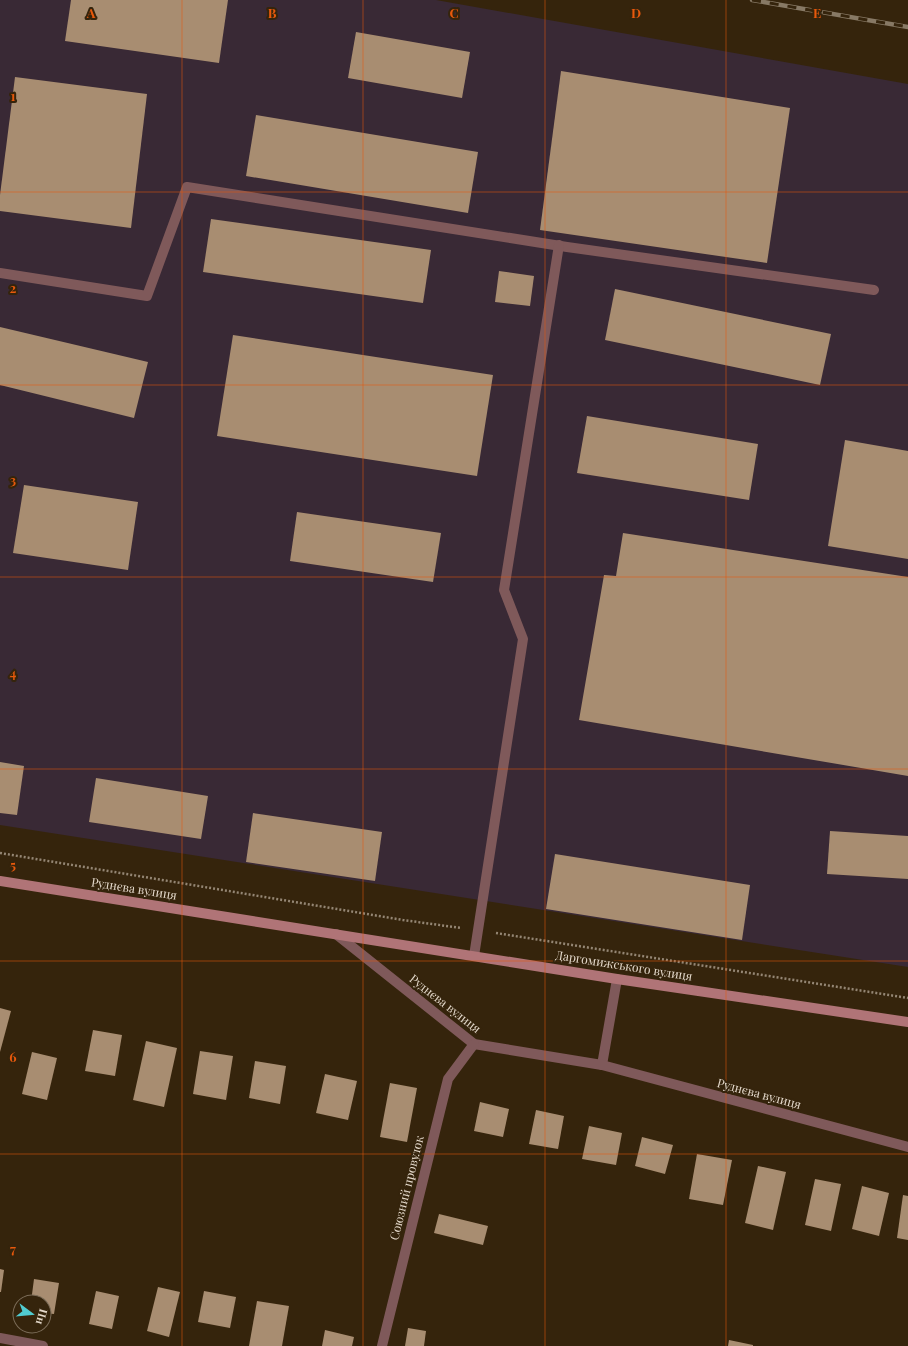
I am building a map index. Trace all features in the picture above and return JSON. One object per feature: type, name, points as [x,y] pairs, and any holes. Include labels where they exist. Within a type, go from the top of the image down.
[{"type":"street","points":[[0,273],[147,296],[188,187],[559,245],[874,290]]},
{"type":"street","points":[[474,956],[523,639],[504,590],[559,245]]},
{"type":"street","name":"Руднєва вулиця","points":[[0,881],[336,934],[474,1044],[602,1065],[908,1147]]},
{"type":"street","name":"Даргомижського вулиця","points":[[336,934],[617,979],[908,1022]]},
{"type":"street","points":[[602,1065],[617,979]]},
{"type":"street","name":"Союзний провулок","points":[[382,1346],[448,1079],[474,1044]]},
{"type":"street","points":[[0,1338],[43,1346]]},
{"type":"path","points":[[0,853],[403,920],[568,944],[908,998]]},
{"type":"shaded area","points":[[0,0],[436,0],[908,84],[908,967],[0,825]]},
{"type":"building","points":[[71,0],[228,0],[219,63],[65,41]]},
{"type":"building","points":[[356,32],[470,52],[462,98],[348,78]]},
{"type":"building","points":[[561,71],[790,108],[767,263],[540,230]]},
{"type":"building","points":[[15,77],[147,94],[131,228],[0,211],[0,195]]},
{"type":"building","points":[[256,115],[478,152],[468,213],[246,176]]},
{"type":"building","points":[[211,219],[431,250],[423,303],[203,272]]},
{"type":"building","points":[[499,271],[534,276],[530,306],[495,302]]},
{"type":"building","points":[[615,289],[831,334],[820,385],[605,340]]},
{"type":"building","points":[[0,327],[148,362],[134,418],[0,385]]},
{"type":"building","points":[[233,335],[493,375],[477,476],[217,436]]},
{"type":"building","points":[[587,416],[758,444],[749,500],[577,473]]},
{"type":"building","points":[[845,440],[908,451],[908,559],[828,546]]},
{"type":"building","points":[[24,485],[138,502],[128,570],[13,553]]},
{"type":"building","points":[[297,512],[441,533],[433,582],[290,561]]},
{"type":"building","points":[[623,533],[908,577],[908,776],[579,720],[604,575],[616,576]]},
{"type":"building","points":[[0,762],[24,766],[17,815],[0,813]]},
{"type":"building","points":[[96,778],[208,796],[201,839],[89,822]]},
{"type":"building","points":[[253,813],[382,832],[375,881],[246,862]]},
{"type":"building","points":[[830,831],[908,836],[908,879],[827,874]]},
{"type":"building","points":[[555,854],[750,885],[742,940],[546,909]]},
{"type":"building","points":[[0,1008],[11,1011],[0,1052]]},
{"type":"building","points":[[93,1030],[122,1035],[115,1076],[85,1071]]},
{"type":"building","points":[[146,1041],[177,1048],[164,1107],[133,1100]]},
{"type":"building","points":[[200,1051],[233,1056],[226,1100],[193,1094]]},
{"type":"building","points":[[32,1052],[57,1058],[47,1100],[22,1094]]},
{"type":"building","points":[[255,1061],[286,1066],[280,1104],[249,1098]]},
{"type":"building","points":[[325,1074],[357,1081],[348,1120],[316,1113]]},
{"type":"building","points":[[390,1083],[417,1088],[407,1142],[380,1137]]},
{"type":"building","points":[[480,1102],[509,1109],[503,1137],[474,1131]]},
{"type":"building","points":[[536,1110],[564,1116],[558,1149],[529,1144]]},
{"type":"building","points":[[589,1126],[622,1133],[616,1165],[582,1159]]},
{"type":"building","points":[[642,1137],[673,1145],[665,1174],[635,1166]]},
{"type":"building","points":[[697,1154],[732,1160],[723,1205],[689,1199]]},
{"type":"building","points":[[758,1166],[786,1172],[773,1230],[745,1223]]},
{"type":"building","points":[[815,1179],[841,1184],[831,1231],[805,1225]]},
{"type":"building","points":[[862,1186],[889,1193],[879,1236],[852,1229]]},
{"type":"building","points":[[903,1195],[908,1196],[908,1240],[897,1238]]},
{"type":"building","points":[[439,1214],[488,1226],[483,1245],[434,1233]]},
{"type":"building","points":[[0,1269],[4,1270],[1,1292],[0,1292]]},
{"type":"building","points":[[34,1279],[59,1283],[54,1314],[52,1314],[52,1294],[32,1294]]},
{"type":"building","points":[[158,1287],[180,1292],[169,1337],[147,1331]]},
{"type":"building","points":[[96,1291],[119,1296],[112,1329],[89,1324]]},
{"type":"building","points":[[204,1291],[236,1297],[230,1328],[198,1322]]},
{"type":"building","points":[[257,1301],[289,1306],[282,1346],[249,1346]]},
{"type":"building","points":[[408,1328],[426,1331],[424,1346],[405,1346]]},
{"type":"building","points":[[325,1330],[354,1337],[352,1346],[322,1346]]},
{"type":"building","points":[[729,1340],[753,1345],[753,1346],[728,1346]]},
{"type":"railway","points":[[752,0],[908,27]]}]
